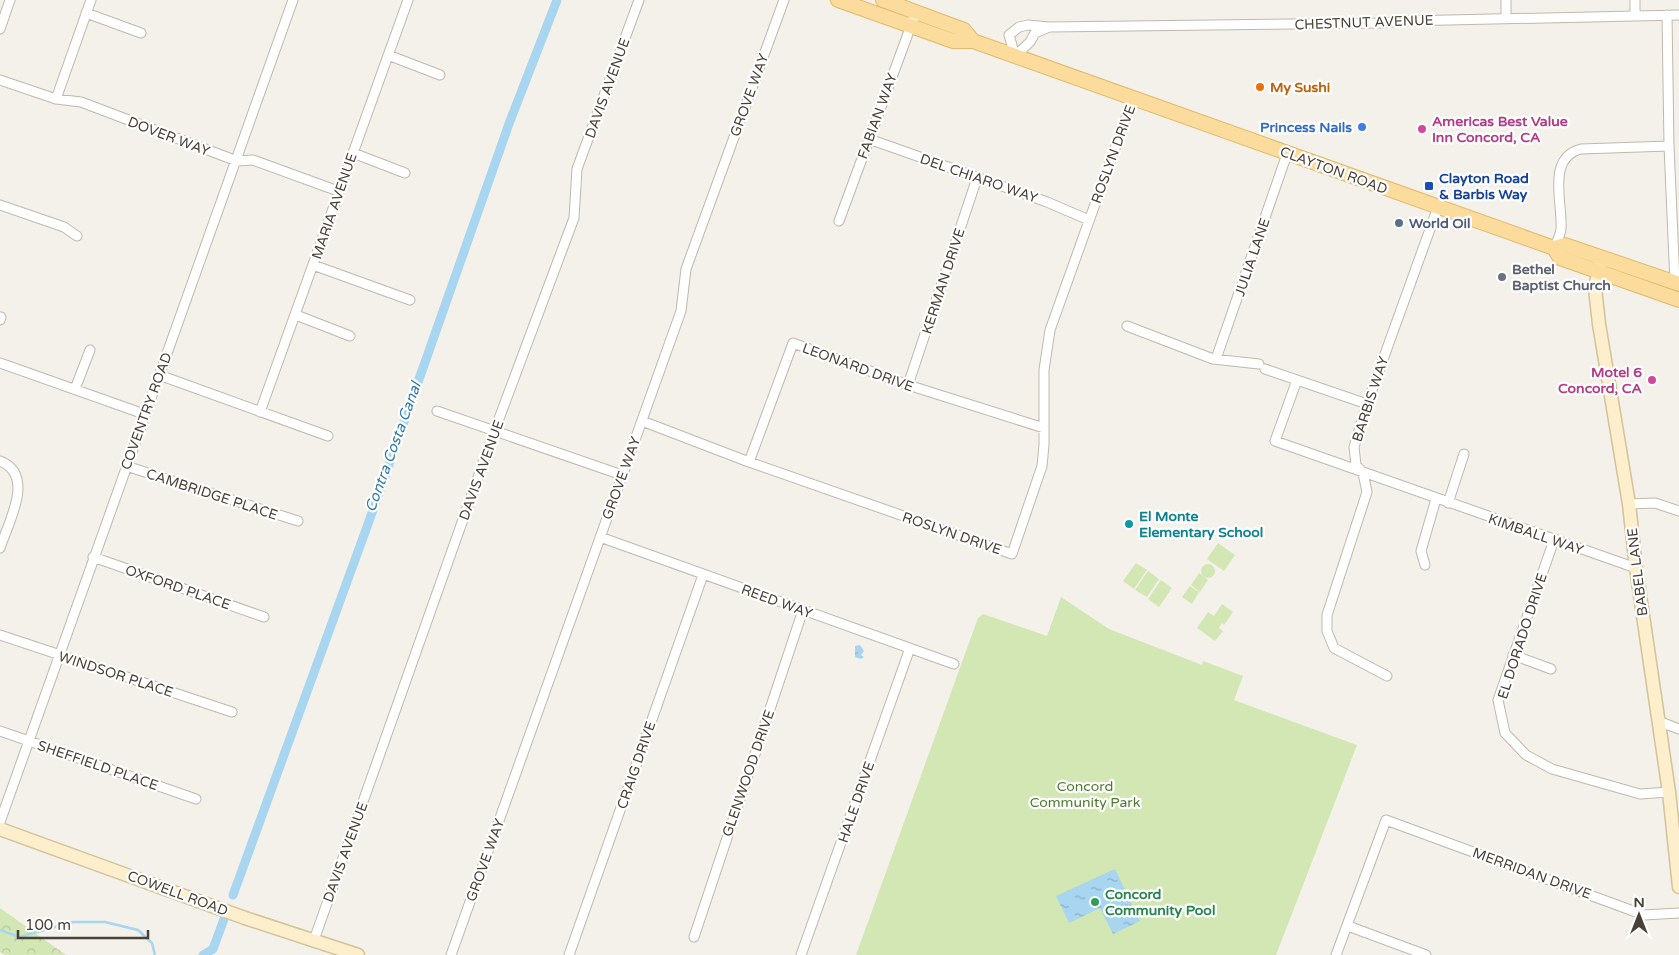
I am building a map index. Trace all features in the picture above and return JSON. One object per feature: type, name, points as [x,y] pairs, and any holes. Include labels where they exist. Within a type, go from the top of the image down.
[{"type":"main road","name":"CLAYTON ROAD","points":[[838,0],[954,40],[973,41],[1554,248],[1565,245],[1677,284]]},
{"type":"main road","name":"CLAYTON ROAD","points":[[883,0],[964,30],[973,41]]},
{"type":"main road","name":"CLAYTON ROAD","points":[[1554,248],[1560,258],[1679,300]]},
{"type":"street","points":[[0,29],[10,0]]},
{"type":"street","points":[[56,99],[91,0]]},
{"type":"street","name":"COVENTRY ROAD","points":[[0,822],[293,0]]},
{"type":"street","name":"MARIA AVENUE","points":[[260,412],[408,0]]},
{"type":"street","name":"DAVIS AVENUE","points":[[314,940],[494,432],[574,218],[577,169],[639,0]]},
{"type":"street","name":"GROVE WAY","points":[[451,955],[681,311],[686,269],[784,0]]},
{"type":"street","points":[[1506,0],[1506,18]]},
{"type":"street","points":[[1635,0],[1635,16]]},
{"type":"street","name":"FABIAN WAY","points":[[839,221],[916,12]]},
{"type":"street","points":[[86,13],[141,33]]},
{"type":"street","points":[[1667,15],[1669,146],[1677,284]]},
{"type":"street","name":"CHESTNUT AVENUE","points":[[1015,56],[1009,35],[1013,30],[1023,26],[1382,23],[1506,18],[1679,15]]},
{"type":"street","points":[[1015,56],[1030,42],[1036,33],[1049,27]]},
{"type":"street","points":[[388,55],[440,75]]},
{"type":"street","name":"DOVER WAY","points":[[0,80],[56,99],[81,102],[237,161],[253,160],[338,191]]},
{"type":"street","name":"ROSLYN DRIVE","points":[[642,421],[750,462],[1012,554],[1042,466],[1044,370],[1050,330],[1132,98]]},
{"type":"street","name":"DEL CHIARO WAY","points":[[869,140],[1089,220]]},
{"type":"street","points":[[1554,248],[1561,229],[1559,174],[1564,158],[1570,152],[1581,149],[1669,146]]},
{"type":"street","points":[[353,153],[405,173]]},
{"type":"street","name":"JULIA LANE","points":[[1216,359],[1287,154]]},
{"type":"street","name":"KERMAN DRIVE","points":[[908,385],[977,178]]},
{"type":"street","points":[[0,205],[64,227],[77,236]]},
{"type":"street","name":"BARBIS WAY","points":[[1387,676],[1334,648],[1327,631],[1327,615],[1367,492],[1363,474],[1356,465],[1354,447],[1367,404],[1438,207]]},
{"type":"street","name":"BABEL LANE","points":[[1602,258],[1597,272],[1595,288],[1599,324],[1630,504],[1636,568],[1677,851],[1679,887]]},
{"type":"street","points":[[313,265],[410,300]]},
{"type":"street","points":[[296,315],[350,336]]},
{"type":"street","points":[[1127,326],[1216,359],[1262,367],[1367,404]]},
{"type":"street","name":"LEONARD DRIVE","points":[[750,462],[793,344],[908,385],[1044,428]]},
{"type":"street","points":[[74,389],[90,350]]},
{"type":"street","points":[[0,363],[144,414]]},
{"type":"street","points":[[159,375],[328,436]]},
{"type":"street","name":"KIMBALL WAY","points":[[1298,380],[1275,441],[1363,474],[1636,568]]},
{"type":"street","points":[[437,412],[622,475]]},
{"type":"street","points":[[1448,503],[1464,454]]},
{"type":"street","points":[[0,461],[11,467],[17,476],[20,490],[0,548]]},
{"type":"street","name":"CAMBRIDGE PLACE","points":[[126,466],[298,521]]},
{"type":"street","points":[[1425,565],[1421,551],[1436,499]]},
{"type":"street","points":[[1630,504],[1655,503],[1679,511]]},
{"type":"street","name":"REED WAY","points":[[600,537],[954,664]]},
{"type":"street","name":"EL DORADO DRIVE","points":[[1554,540],[1498,700],[1505,733],[1526,755],[1552,769],[1640,794],[1669,792]]},
{"type":"street","name":"OXFORD PLACE","points":[[93,557],[264,617]]},
{"type":"street","name":"CRAIG DRIVE","points":[[569,955],[703,575]]},
{"type":"street","name":"GLENWOOD DRIVE","points":[[694,937],[803,610]]},
{"type":"street","name":"WINDSOR PLACE","points":[[0,635],[232,712]]},
{"type":"street","name":"HALE DRIVE","points":[[801,955],[910,648]]},
{"type":"street","points":[[1513,655],[1551,669]]},
{"type":"street","points":[[1658,722],[1679,729]]},
{"type":"street","name":"SHEFFIELD PLACE","points":[[0,731],[196,799]]},
{"type":"street","name":"MERRIDAN DRIVE","points":[[1348,926],[1386,820],[1644,915],[1679,913]]},
{"type":"street","name":"COWELL ROAD","points":[[0,829],[244,918],[358,955]]},
{"type":"street","points":[[1336,955],[1348,926],[1426,955]]},
{"type":"green space","points":[[1218,543],[1235,555],[1224,571],[1207,559]]},
{"type":"green space","points":[[1136,563],[1147,570],[1134,589],[1123,581]]},
{"type":"green space","points":[[1208,564],[1213,566],[1215,571],[1213,576],[1208,578],[1203,576],[1201,571],[1203,566]]},
{"type":"green space","points":[[1148,571],[1159,579],[1147,597],[1135,590]]},
{"type":"green space","points":[[1199,573],[1208,580],[1200,592],[1191,585]]},
{"type":"green space","points":[[1161,580],[1172,588],[1159,607],[1148,599]]},
{"type":"green space","points":[[1190,586],[1199,592],[1192,604],[1182,597]]},
{"type":"green space","name":"Concord Community Park","points":[[1061,597],[1109,629],[1202,665],[1203,661],[1243,676],[1234,700],[1357,745],[1276,955],[856,955],[978,618],[983,614],[1047,636]]},
{"type":"green space","points":[[1222,604],[1233,612],[1224,625],[1222,623],[1219,628],[1223,631],[1215,641],[1197,628],[1208,612],[1214,616]]},
{"type":"green space","points":[[0,908],[66,955],[5,955],[0,952]]},
{"type":"water","points":[[860,645],[864,651],[861,655],[864,657],[861,659],[855,657],[855,646]]},
{"type":"water","name":"Concord Community Pool","points":[[1115,869],[1140,921],[1113,934],[1100,908],[1069,923],[1056,896]]},
{"type":"waterway","name":"Contra Costa Canal","points":[[233,895],[368,524],[510,121],[557,0]]},
{"type":"waterway","name":"Contra Costa Canal","points":[[203,955],[213,949],[224,919]]},
{"type":"waterway","points":[[0,930],[19,937],[73,922],[105,922],[138,930],[152,943],[155,955]]},
{"type":"place","name":"My Sushi","points":[[1260,87]]},
{"type":"place","name":"Princess Nails","points":[[1362,127]]},
{"type":"place","name":"Americas Best Value Inn Concord, CA","points":[[1422,129]]},
{"type":"place","name":"Clayton Road & Barbis Way","points":[[1429,186]]},
{"type":"place","name":"World Oil","points":[[1399,223]]},
{"type":"place","name":"Bethel Baptist Church","points":[[1502,277]]},
{"type":"place","name":"Motel 6 Concord, CA","points":[[1652,380]]},
{"type":"place","name":"El Monte Elementary School","points":[[1129,524]]},
{"type":"place","name":"Concord Community Pool","points":[[1095,902]]}]
